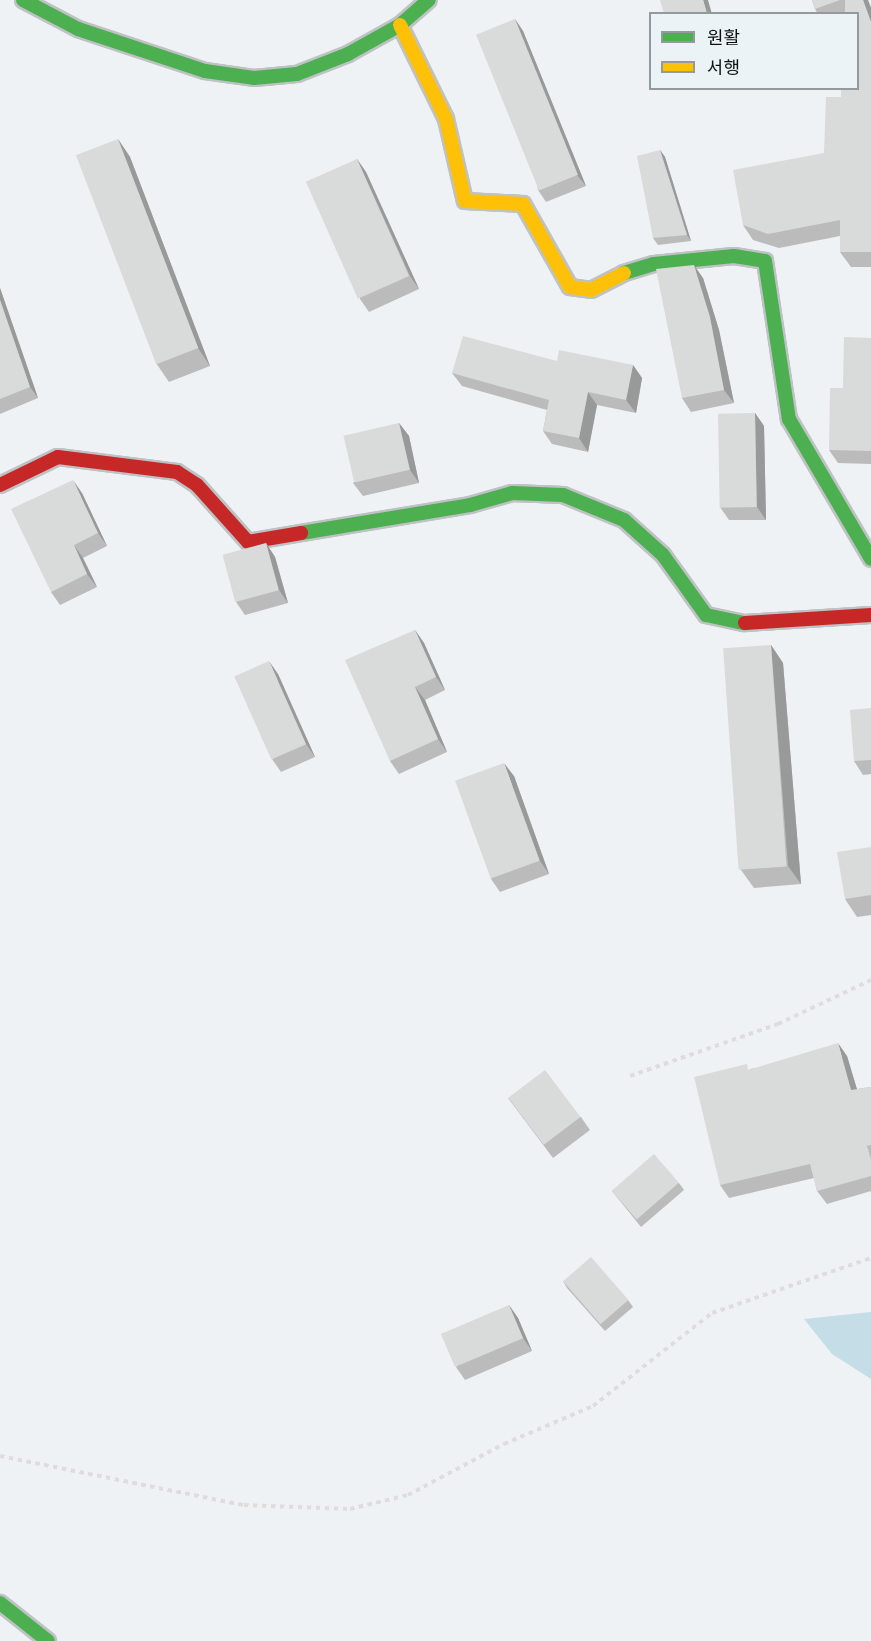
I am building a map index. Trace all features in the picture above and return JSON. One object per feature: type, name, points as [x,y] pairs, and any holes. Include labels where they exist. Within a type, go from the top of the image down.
[{"type":"street","points":[[23,0],[78,29],[205,71],[254,78],[297,74],[348,54],[400,25],[429,0]]},
{"type":"street","points":[[400,25],[446,119],[465,201],[523,204],[570,287],[591,290],[612,276],[654,264],[734,256],[765,261],[789,419],[871,559]]},
{"type":"street","points":[[0,485],[58,457],[177,472],[197,485],[248,542],[470,505],[512,493],[563,495],[624,520],[663,555],[706,615],[754,625],[871,615]]},
{"type":"street","points":[[0,1603],[48,1641]]},
{"type":"path","points":[[630,1076],[778,1024],[871,980]]},
{"type":"path","points":[[0,1456],[244,1505],[350,1509],[408,1495],[504,1444],[593,1407],[712,1313],[871,1258]]},
{"type":"shaded area","points":[[871,1312],[871,1379],[832,1354],[804,1319]]},
{"type":"building","points":[[660,0],[703,0],[706,12],[663,12]]},
{"type":"building","points":[[812,0],[840,0],[815,9]]},
{"type":"building","points":[[845,0],[863,0],[871,22],[871,252],[840,252],[840,220],[768,234],[743,225],[733,170],[824,153],[826,97],[841,97],[841,90],[859,90],[859,12],[845,12]]},
{"type":"building","points":[[515,19],[578,175],[539,191],[476,35]]},
{"type":"building","points":[[118,139],[198,348],[156,364],[76,155]]},
{"type":"building","points":[[660,150],[687,235],[653,238],[637,156]]},
{"type":"building","points":[[357,159],[409,276],[358,299],[306,182]]},
{"type":"building","points":[[694,265],[710,317],[724,390],[682,398],[656,269]]},
{"type":"building","points":[[0,300],[30,387],[0,399]]},
{"type":"building","points":[[463,336],[557,361],[559,350],[633,365],[626,400],[588,392],[579,438],[543,431],[549,400],[452,373]]},
{"type":"building","points":[[844,337],[871,338],[871,451],[829,450],[830,388],[843,388]]},
{"type":"building","points":[[755,413],[757,507],[720,508],[718,414]]},
{"type":"building","points":[[399,423],[410,470],[354,483],[343,436]]},
{"type":"building","points":[[73,480],[98,533],[74,545],[87,574],[51,592],[11,509]]},
{"type":"building","points":[[266,543],[279,590],[235,602],[223,555]]},
{"type":"building","points":[[415,630],[436,677],[415,687],[438,739],[390,761],[345,660]]},
{"type":"building","points":[[771,645],[786,866],[739,870],[723,648]]},
{"type":"building","points":[[269,661],[306,744],[271,760],[234,676]]},
{"type":"building","points":[[871,708],[871,760],[854,761],[850,710]]},
{"type":"building","points":[[504,763],[540,861],[491,879],[455,781]]},
{"type":"building","points":[[871,847],[871,895],[845,899],[837,852]]},
{"type":"building","points":[[838,1043],[851,1090],[871,1087],[871,1145],[867,1146],[871,1159],[871,1176],[817,1191],[810,1164],[720,1185],[694,1077],[747,1064],[748,1070]]},
{"type":"building","points":[[545,1070],[581,1117],[544,1145],[508,1098]]},
{"type":"building","points":[[654,1154],[679,1183],[637,1219],[612,1191]]},
{"type":"building","points":[[591,1257],[628,1300],[600,1324],[563,1281]]},
{"type":"building","points":[[509,1305],[523,1338],[455,1367],[441,1334]]},
{"type":"traffic: fast","points":[[23,0],[78,29],[205,71],[254,78],[297,74],[348,54],[400,25],[429,0]]},
{"type":"traffic: fast","points":[[624,273],[654,264],[734,256],[765,261],[789,419],[871,559]]},
{"type":"traffic: fast","points":[[301,533],[470,505],[512,493],[563,495],[624,520],[663,555],[706,615],[745,623]]},
{"type":"traffic: fast","points":[[0,1603],[48,1641]]},
{"type":"traffic: slow","points":[[400,25],[446,119],[465,201],[523,204],[570,287],[591,290],[624,273]]},
{"type":"traffic: jam","points":[[0,485],[58,457],[177,472],[197,485],[248,542],[301,533]]},
{"type":"traffic: jam","points":[[745,623],[871,615]]}]
